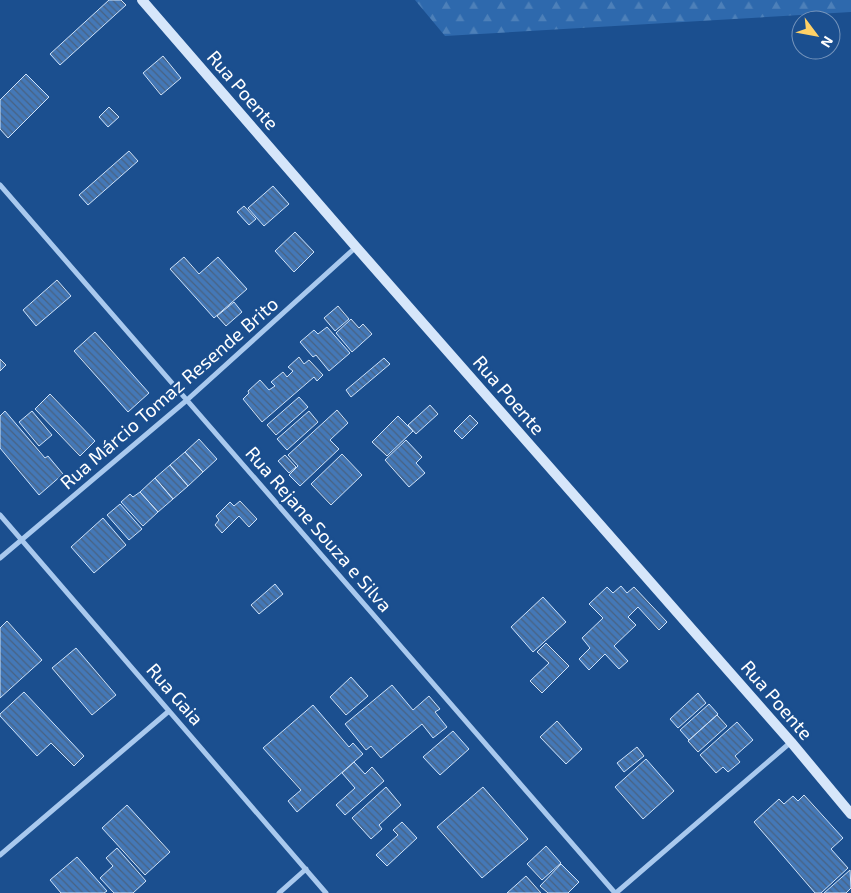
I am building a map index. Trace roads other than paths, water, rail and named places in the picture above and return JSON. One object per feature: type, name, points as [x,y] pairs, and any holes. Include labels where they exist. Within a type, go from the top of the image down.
[{"type":"street","name":"Rua Poente","points":[[142,0],[356,247],[791,742],[851,814]]},
{"type":"street","name":"Rua Rejane Souza e Silva","points":[[0,185],[616,893]]},
{"type":"street","name":"Rua Márcio Tomaz Resende Brito","points":[[0,558],[188,400],[356,247]]},
{"type":"street","name":"Rua Gaia","points":[[0,515],[326,893]]},
{"type":"street","points":[[0,855],[170,711]]},
{"type":"street","points":[[616,893],[791,742]]},
{"type":"street","points":[[279,893],[306,869]]}]
